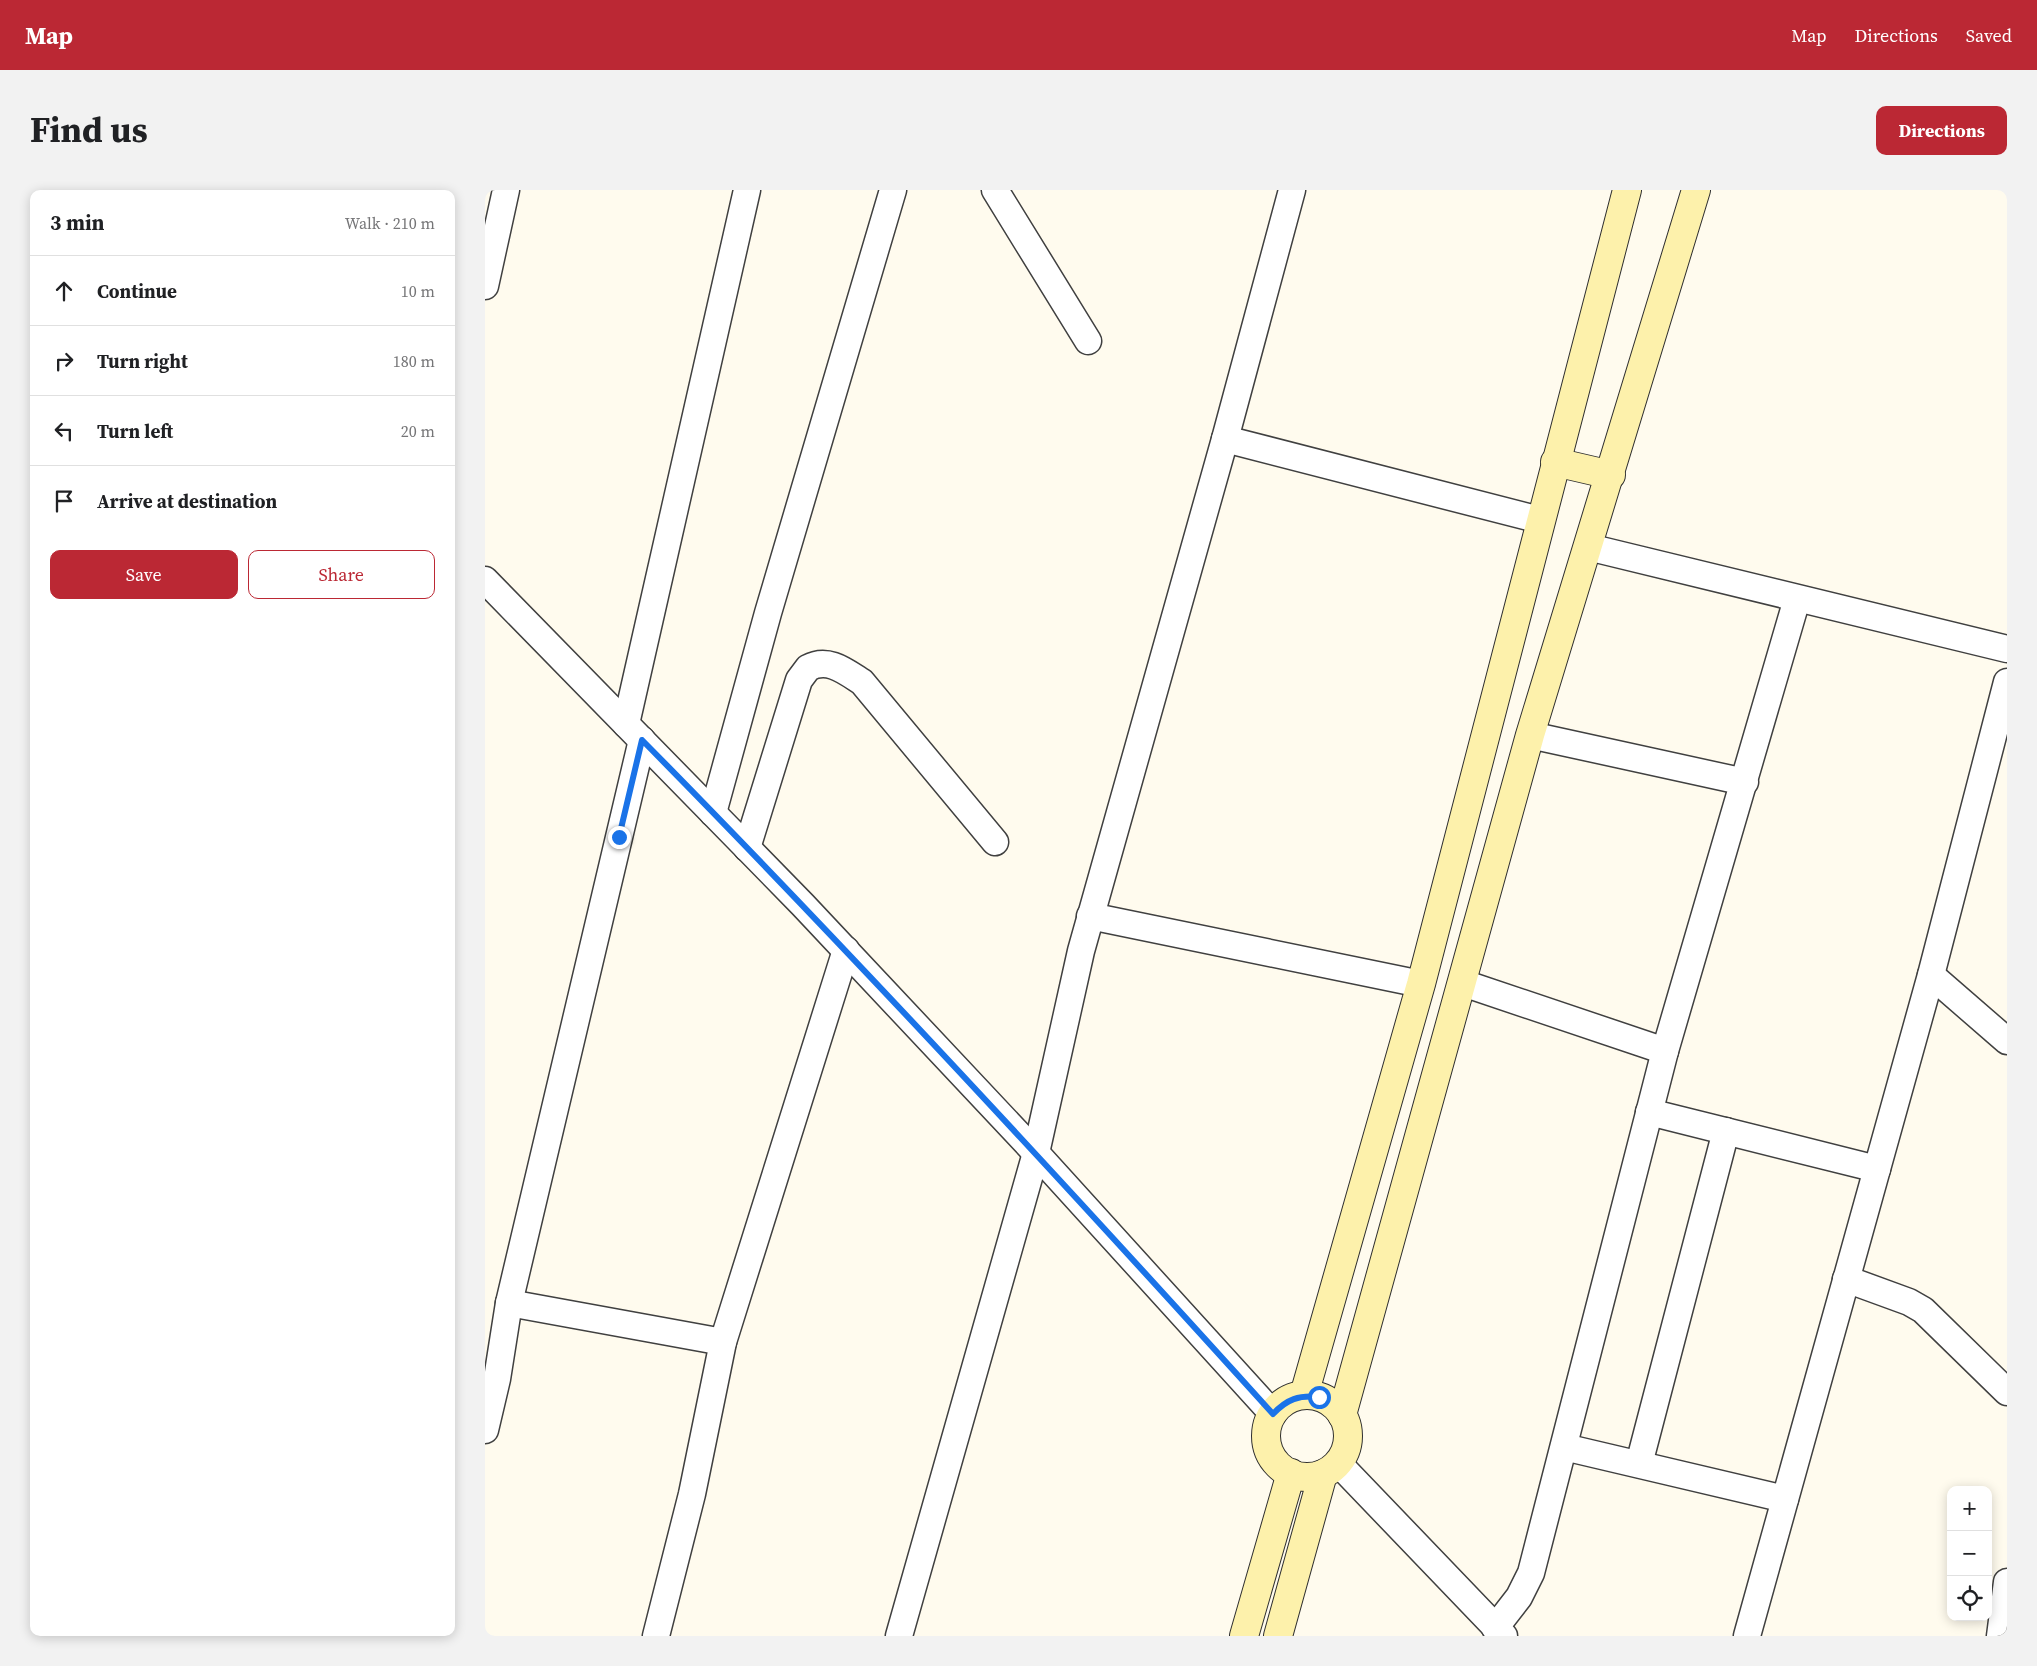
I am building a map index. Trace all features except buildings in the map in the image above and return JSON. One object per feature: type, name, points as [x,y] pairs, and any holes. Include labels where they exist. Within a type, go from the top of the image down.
[{"type":"street","points":[[485,286],[506,190]]},
{"type":"street","points":[[485,1430],[491,1378],[634,732],[747,190]]},
{"type":"street","points":[[713,813],[768,613],[893,190]]},
{"type":"street","points":[[995,190],[1088,341]]},
{"type":"street","points":[[899,1636],[1035,1153],[1090,916],[1225,439],[1292,190]]},
{"type":"street","points":[[1304,1395],[1421,984],[1627,190]]},
{"type":"street","points":[[1342,1415],[1463,983],[1530,735],[1611,475],[1696,190]]},
{"type":"street","points":[[1225,439],[1540,520]]},
{"type":"street","points":[[1555,462],[1611,475]]},
{"type":"street","points":[[1588,547],[2007,649]]},
{"type":"street","points":[[485,580],[846,950],[1035,1153],[1273,1414]]},
{"type":"street","points":[[1330,1468],[1499,1632],[1531,1573],[1665,1051],[1797,599]]},
{"type":"street","points":[[747,848],[799,680],[808,668],[827,663],[862,682],[995,842]]},
{"type":"street","points":[[1747,1636],[1931,975],[2007,682]]},
{"type":"street","points":[[1530,735],[1745,782]]},
{"type":"street","points":[[1090,916],[1421,984]]},
{"type":"street","points":[[656,1636],[692,1494],[723,1342],[846,950]]},
{"type":"street","points":[[1931,975],[2007,1041]]},
{"type":"street","points":[[1463,983],[1665,1051]]},
{"type":"street","points":[[1649,1112],[1877,1169]]},
{"type":"street","points":[[1639,1464],[1726,1131]]},
{"type":"street","points":[[1846,1279],[1909,1302],[1923,1310],[2007,1392]]},
{"type":"street","points":[[509,1303],[723,1342]]},
{"type":"street","points":[[1304,1395],[1319,1397],[1333,1404],[1342,1415],[1347,1427],[1348,1440],[1345,1452],[1330,1468],[1307,1477],[1291,1473],[1279,1466],[1271,1454],[1266,1441],[1267,1427],[1273,1414],[1287,1402],[1304,1395]]},
{"type":"street","points":[[1564,1447],[1785,1498]]},
{"type":"street","points":[[1278,1636],[1330,1468]]},
{"type":"street","points":[[1244,1636],[1291,1473]]},
{"type":"street","points":[[2000,1636],[2007,1582]]},
{"type":"route","points":[[619,837],[642,740],[803,905],[1035,1153],[1273,1414],[1281,1405],[1292,1399],[1304,1395],[1319,1397]]}]
